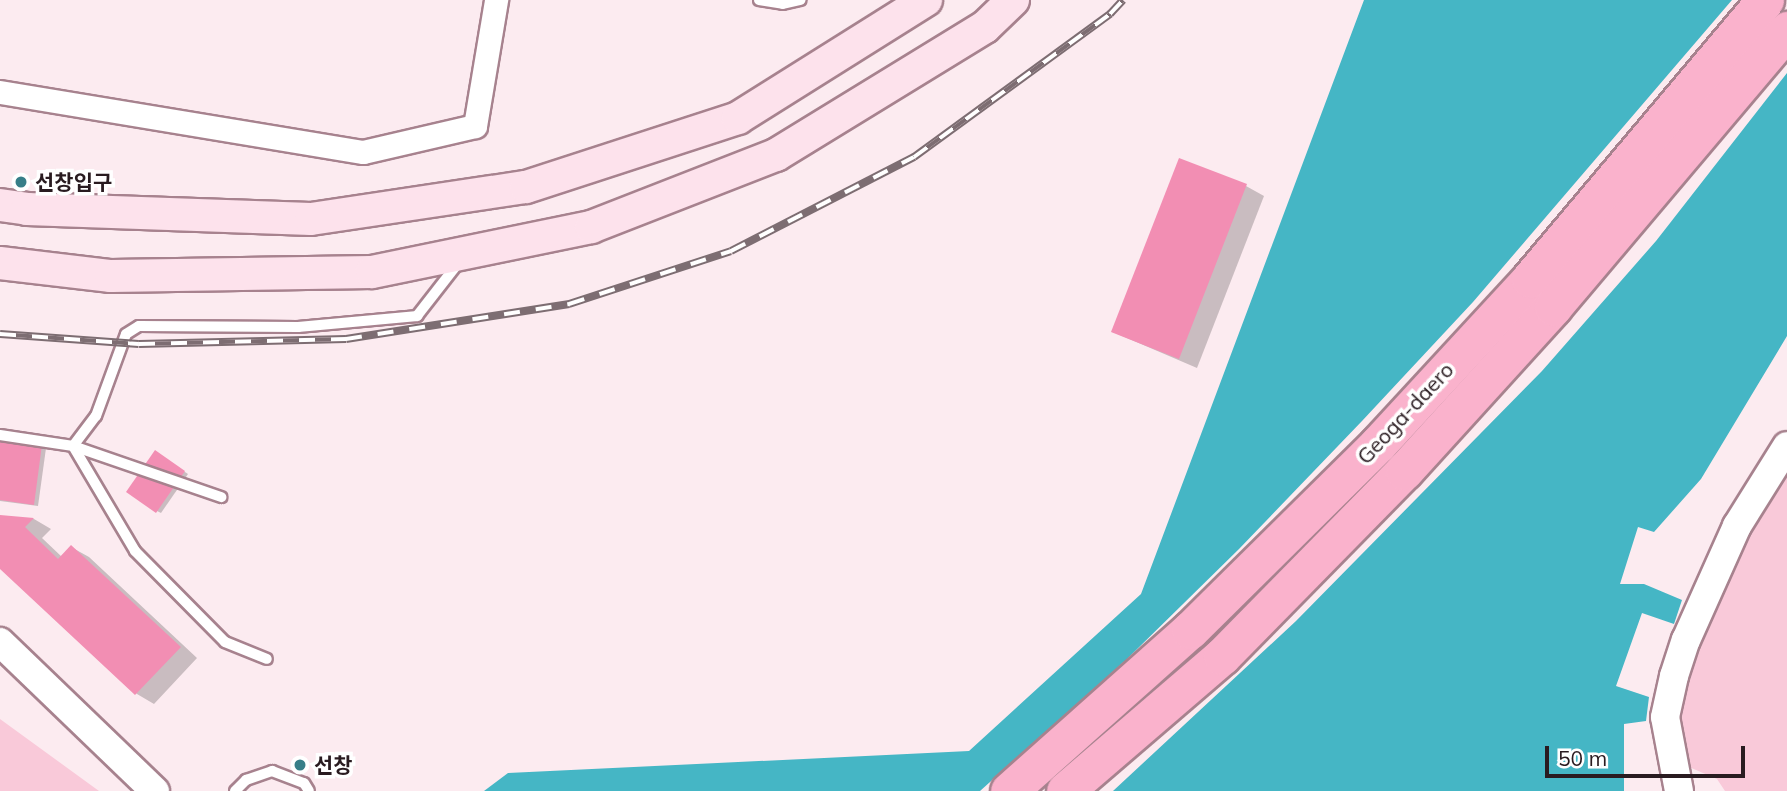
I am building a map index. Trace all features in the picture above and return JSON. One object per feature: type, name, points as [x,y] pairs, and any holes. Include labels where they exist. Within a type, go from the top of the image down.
[{"type":"highway","name":"Geoga-daero","points":[[1009,791],[1190,630],[1378,444],[1530,279],[1765,0]]},
{"type":"highway","name":"Geoga-daero","points":[[1065,791],[1222,656],[1404,471],[1553,307],[1787,30]]},
{"type":"main road","points":[[0,205],[27,209],[311,219],[526,187],[738,118],[926,0]]},
{"type":"main road","points":[[0,263],[111,275],[372,272],[591,227],[776,155],[985,27],[1013,0]]},
{"type":"street","points":[[0,92],[363,152],[475,126],[496,0]]},
{"type":"street","points":[[1679,791],[1665,717],[1674,676],[1686,640],[1737,526],[1787,446]]},
{"type":"street","points":[[0,642],[155,791]]},
{"type":"lane","points":[[759,0],[783,4],[801,0]]},
{"type":"lane","points":[[73,446],[96,416],[126,334],[139,326],[298,327],[417,316],[467,253]]},
{"type":"lane","points":[[0,435],[73,446],[221,497]]},
{"type":"lane","points":[[73,446],[135,551],[225,642],[267,659]]},
{"type":"lane","points":[[235,791],[246,780],[272,771],[304,783],[309,791]]},
{"type":"shaded area","points":[[1787,465],[1787,791],[1725,791],[1717,779],[1689,767],[1681,730],[1684,677],[1744,530]]},
{"type":"shaded area","points":[[0,719],[99,791],[0,791]]},
{"type":"water","points":[[1364,0],[1787,0],[1787,336],[1701,479],[1654,532],[1638,527],[1620,584],[1644,584],[1682,600],[1674,624],[1642,613],[1616,686],[1649,697],[1646,721],[1624,724],[1624,791],[484,791],[508,773],[969,751],[1141,594]]},
{"type":"pier","points":[[1732,0],[1787,0],[1787,73],[1656,241],[1542,371],[1296,621],[1113,791],[980,791],[1127,659],[1239,549],[1362,421],[1473,302]]},
{"type":"building","points":[[1179,158],[1247,184],[1179,359],[1111,332]]},
{"type":"building","points":[[0,431],[43,437],[34,505],[0,500]]},
{"type":"building","points":[[155,450],[185,471],[156,513],[126,492]]},
{"type":"building","points":[[0,515],[34,518],[25,527],[58,559],[71,545],[181,647],[135,695],[0,569]]},
{"type":"railway","points":[[0,334],[139,344],[346,339],[569,304],[731,251],[914,157],[1110,14],[1123,0]]},
{"type":"place","name":"선창입구","points":[[21,182]]},
{"type":"place","name":"선창","points":[[300,765]]}]
